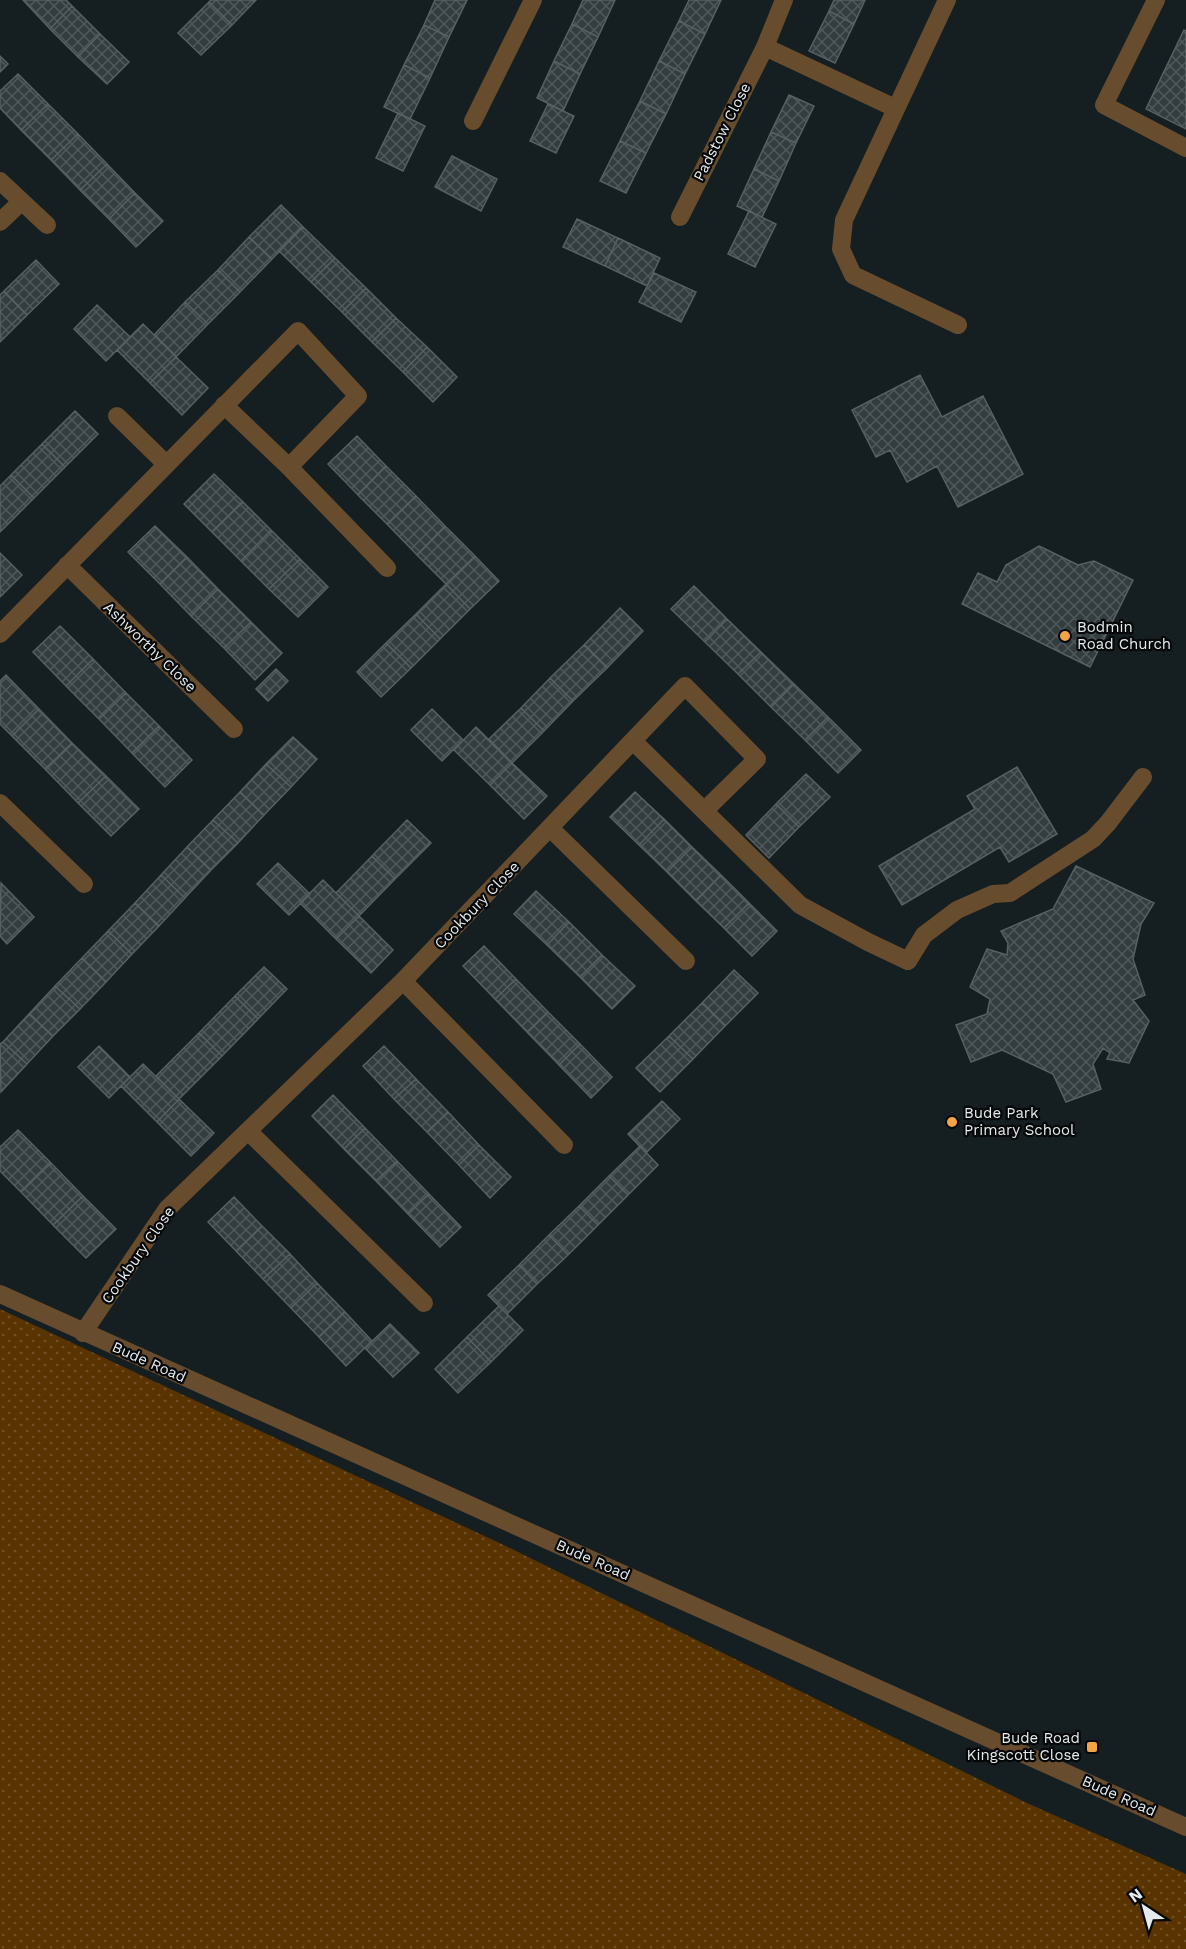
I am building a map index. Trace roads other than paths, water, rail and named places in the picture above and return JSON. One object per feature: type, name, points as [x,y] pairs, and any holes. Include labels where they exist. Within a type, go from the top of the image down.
[{"type":"street","points":[[473,121],[533,0]]},
{"type":"street","name":"Padstow Close","points":[[680,217],[765,48],[784,0]]},
{"type":"street","points":[[947,0],[844,220],[841,249],[853,275],[958,325]]},
{"type":"street","points":[[1156,0],[1104,105],[1186,148]]},
{"type":"street","points":[[765,48],[895,108]]},
{"type":"street","points":[[0,181],[47,225]]},
{"type":"street","points":[[0,222],[21,201]]},
{"type":"street","points":[[0,634],[298,331],[358,396],[289,467]]},
{"type":"street","points":[[224,405],[289,467],[387,568]]},
{"type":"street","points":[[117,416],[166,464]]},
{"type":"street","name":"Ashworthy Close","points":[[67,566],[234,729]]},
{"type":"street","name":"Cookbury Close","points":[[84,1333],[167,1209],[403,981],[685,686],[757,759],[704,812]]},
{"type":"street","points":[[633,741],[800,905],[908,961],[924,935],[957,910],[993,894],[1010,893],[1093,839],[1143,777]]},
{"type":"street","points":[[0,803],[84,884]]},
{"type":"street","points":[[550,828],[686,961]]},
{"type":"street","points":[[403,981],[564,1145]]},
{"type":"street","points":[[248,1131],[424,1303]]},
{"type":"street","name":"Bude Road","points":[[0,1294],[1186,1827]]},
{"type":"place","name":"Bodmin Road Church","points":[[1065,636]]},
{"type":"place","name":"Bude Park Primary School","points":[[952,1122]]},
{"type":"place","name":"Bude Road Kingscott Close","points":[[1092,1747]]}]
